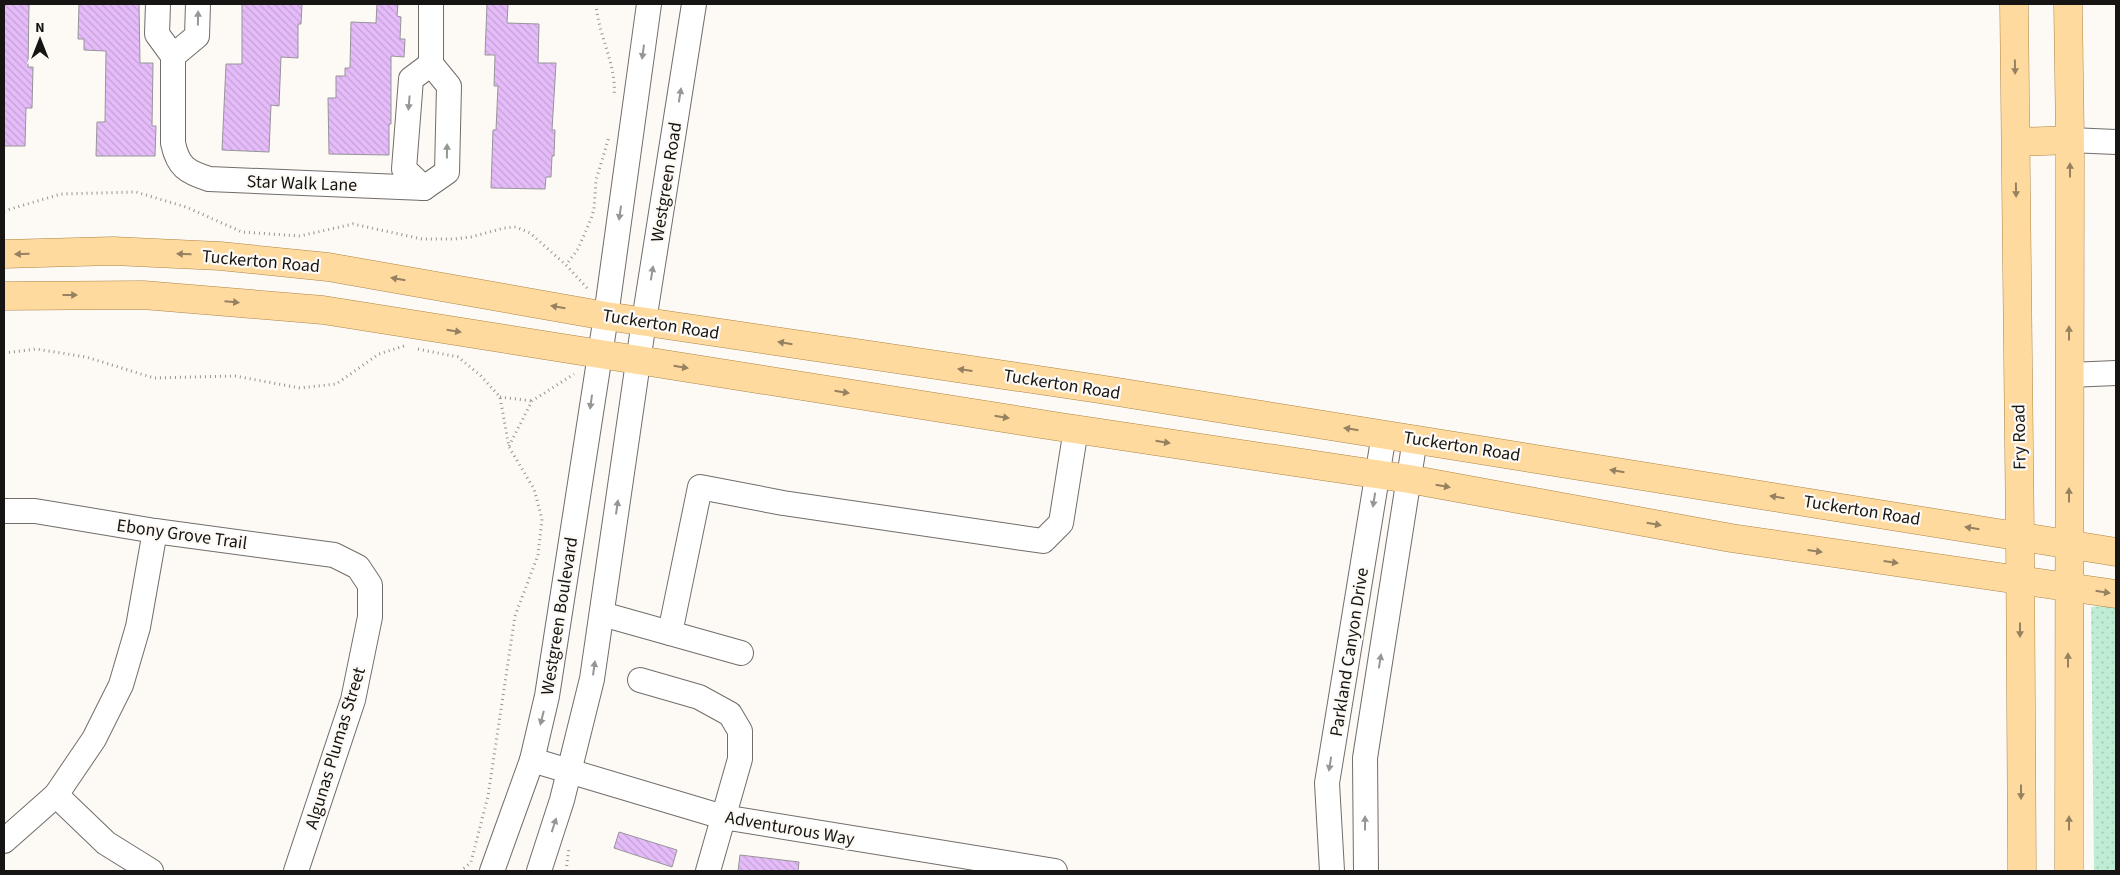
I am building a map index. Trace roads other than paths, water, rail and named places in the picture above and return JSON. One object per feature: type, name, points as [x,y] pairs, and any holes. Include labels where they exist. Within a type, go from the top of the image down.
[{"type":"main road","name":"Fry Road","points":[[2014,4],[2022,871]]},
{"type":"main road","points":[[2068,4],[2070,140],[2069,871]]},
{"type":"main road","points":[[2016,142],[2070,140]]},
{"type":"main road","name":"Tuckerton Road","points":[[4,254],[113,251],[230,257],[328,267],[606,316],[1384,434],[2020,535],[2116,552]]},
{"type":"main road","points":[[4,296],[143,295],[323,310],[1076,429],[1409,479],[1730,538],[2116,594]]},
{"type":"street","points":[[158,4],[157,34],[173,56],[197,36],[198,4]]},
{"type":"street","points":[[431,64],[411,79],[404,168],[424,188],[447,172],[449,86],[431,64],[432,4]]},
{"type":"street","points":[[598,354],[606,316],[649,4]]},
{"type":"street","name":"Westgreen Road","points":[[639,360],[694,4]]},
{"type":"street","name":"Star Walk Lane","points":[[173,56],[173,143],[176,156],[183,166],[193,174],[209,179],[424,188]]},
{"type":"street","points":[[2070,140],[2116,142]]},
{"type":"street","name":"Westgreen Boulevard","points":[[492,871],[532,760],[548,696],[598,354]]},
{"type":"street","points":[[539,871],[570,772],[592,679],[639,360]]},
{"type":"street","points":[[2069,374],[2116,373]]},
{"type":"street","points":[[670,633],[700,487],[782,503],[1043,541],[1061,523],[1076,429]]},
{"type":"street","name":"Parkland Canyon Drive","points":[[1332,871],[1327,783],[1384,434]]},
{"type":"street","name":"Parkland Canyon Drive","points":[[1366,871],[1365,758],[1415,439]]},
{"type":"street","name":"Ebony Grove Trail","points":[[4,511],[35,511],[155,531],[334,555],[358,567]]},
{"type":"street","points":[[4,841],[56,795],[94,739],[122,685],[138,627],[155,531]]},
{"type":"street","name":"Algunas Plumas Street","points":[[296,871],[353,700],[370,617],[370,585],[358,567]]},
{"type":"street","points":[[602,614],[741,653]]},
{"type":"street","points":[[640,680],[699,698],[730,714],[740,731],[740,759],[708,871]]},
{"type":"street","name":"Adventurous Way","points":[[532,760],[724,817],[1055,871]]},
{"type":"street","points":[[56,795],[106,843],[151,871]]}]
